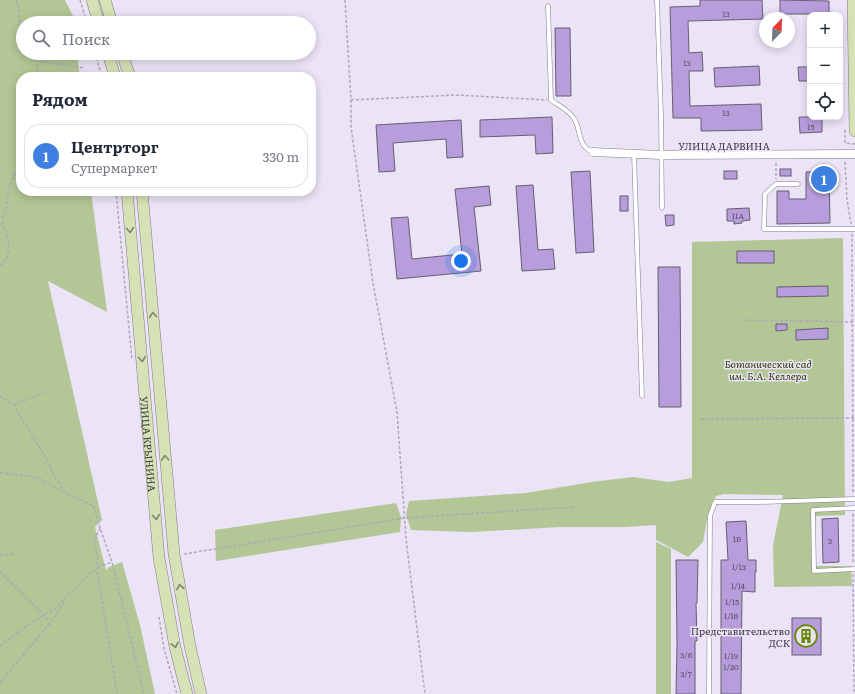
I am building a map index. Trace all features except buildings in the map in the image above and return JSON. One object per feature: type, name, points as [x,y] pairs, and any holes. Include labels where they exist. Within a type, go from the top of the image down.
[{"type":"main road","points":[[92,0],[97,16]]},
{"type":"main road","points":[[105,0],[110,16]]},
{"type":"main road","points":[[853,0],[855,131]]},
{"type":"main road","points":[[110,60],[114,72]]},
{"type":"main road","points":[[124,60],[128,72]]},
{"type":"main road","name":"УЛИЦА КРЫНИНА","points":[[127,196],[159,558],[175,647],[187,694]]},
{"type":"main road","name":"УЛИЦА КРЫНИНА","points":[[142,196],[174,554],[190,646],[201,694]]},
{"type":"street","name":"УЛИЦА ДАРВИНА","points":[[593,152],[661,155],[855,154]]},
{"type":"lane","points":[[657,0],[661,115],[662,208]]},
{"type":"lane","points":[[548,6],[551,100],[565,109],[573,117],[582,143],[585,148],[593,152]]},
{"type":"lane","points":[[634,154],[642,396]]},
{"type":"lane","points":[[798,184],[776,184],[765,194],[764,229],[853,229]]},
{"type":"lane","points":[[709,694],[710,516],[715,502],[854,499]]},
{"type":"lane","points":[[854,508],[813,510],[814,571],[854,569]]},
{"type":"path","points":[[16,0],[20,12],[20,16]]},
{"type":"path","points":[[80,0],[85,16]]},
{"type":"path","points":[[345,0],[351,100],[351,128],[373,283],[397,412],[406,539],[425,694]]},
{"type":"path","points":[[97,60],[101,72]]},
{"type":"path","points":[[37,72],[38,61],[84,68]]},
{"type":"path","points":[[351,100],[456,95],[551,100]]},
{"type":"path","points":[[845,143],[847,200],[853,229],[854,499]]},
{"type":"path","points":[[776,155],[776,184]]},
{"type":"path","points":[[0,266],[3,264],[9,251],[3,217],[6,209],[10,183],[16,172]]},
{"type":"path","points":[[0,223],[4,227]]},
{"type":"path","points":[[740,320],[854,322]]},
{"type":"path","points":[[14,405],[44,392]]},
{"type":"path","points":[[0,396],[14,405],[48,461],[53,474],[64,493]]},
{"type":"path","points":[[701,419],[854,418]]},
{"type":"path","points":[[0,473],[36,477],[64,493],[92,505],[94,508],[112,562],[144,694]]},
{"type":"path","points":[[181,554],[405,518],[574,507]]},
{"type":"path","points":[[854,508],[854,694]]},
{"type":"path","points":[[100,528],[95,545],[98,562],[97,568],[117,694]]},
{"type":"path","points":[[0,555],[14,554]]},
{"type":"path","points":[[0,646],[57,607],[86,577],[97,568],[112,562]]},
{"type":"path","points":[[0,572],[51,622]]},
{"type":"path","points":[[0,683],[51,622],[68,596]]},
{"type":"green space","points":[[0,0],[65,0],[73,16],[16,16],[16,60],[78,60],[79,72],[16,72],[16,196],[92,196],[107,312],[48,281],[102,520],[95,527],[106,570],[109,567],[122,562],[140,625],[155,694],[0,694]]},
{"type":"green space","name":"Ботанический сад им. Б.А. Келлера","points":[[843,238],[845,515],[815,516],[814,566],[851,566],[852,586],[774,587],[773,546],[783,495],[724,494],[716,496],[708,514],[703,542],[688,557],[656,540],[656,525],[624,527],[560,527],[472,532],[411,530],[406,514],[409,501],[526,493],[633,477],[669,482],[692,478],[692,242]]},
{"type":"green space","points":[[396,503],[401,517],[400,532],[216,561],[215,530]]},
{"type":"green space","points":[[656,542],[671,549],[671,694],[656,694]]},
{"type":"place","name":"Центрторг","points":[[824,179]]},
{"type":"place","name":"Представительство ДСК","points":[[806,636]]}]
